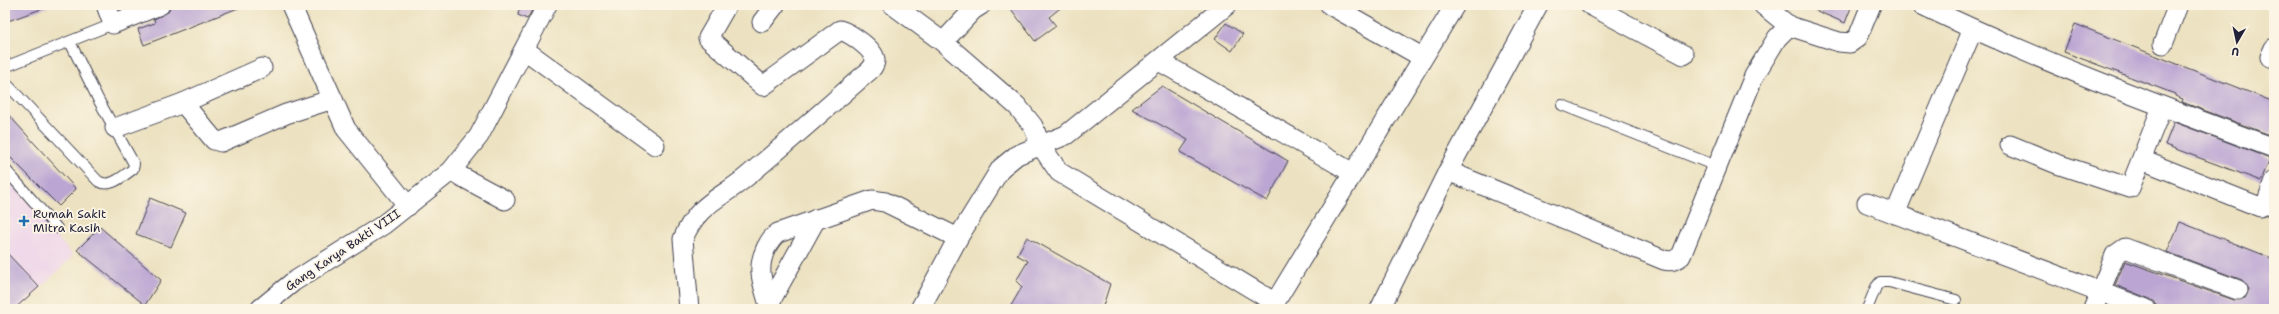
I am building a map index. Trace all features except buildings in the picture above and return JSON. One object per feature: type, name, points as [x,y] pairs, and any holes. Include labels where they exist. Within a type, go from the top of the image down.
[{"type":"street","points":[[106,5],[113,24],[160,5]]},
{"type":"street","points":[[291,5],[346,128],[408,206]]},
{"type":"street","name":"Gang Karya Bakti VIII","points":[[260,309],[294,282],[382,225],[451,171],[479,136],[525,50],[547,5]]},
{"type":"street","points":[[689,309],[683,239],[687,230],[703,208],[749,174],[863,76],[872,68],[875,62],[875,56],[870,50],[856,38],[840,30],[763,86],[708,38],[727,5]]},
{"type":"street","points":[[762,22],[775,5]]},
{"type":"street","points":[[893,5],[943,42],[1018,106],[1033,126],[1041,146],[1059,172],[1272,306],[1454,5]]},
{"type":"street","points":[[943,42],[973,10],[981,5]]},
{"type":"street","points":[[920,309],[958,238],[1000,168],[1017,155],[1066,135],[1227,5]]},
{"type":"street","points":[[1330,5],[1422,57]]},
{"type":"street","points":[[1380,309],[1448,171],[1538,5]]},
{"type":"street","points":[[1590,5],[1684,55]]},
{"type":"street","points":[[1763,5],[1789,26],[1838,42],[1850,43],[1858,37],[1871,5]]},
{"type":"street","points":[[1922,5],[1973,29],[2162,106],[2274,148]]},
{"type":"street","points":[[2163,44],[2178,5]]},
{"type":"street","points":[[1448,171],[1670,262],[1681,256],[1716,166],[1754,76],[1777,38],[1789,26]]},
{"type":"street","points":[[1895,214],[1973,29]]},
{"type":"street","points":[[525,50],[655,144]]},
{"type":"street","points":[[1159,61],[1353,173]]},
{"type":"street","points":[[115,128],[183,103],[262,68]]},
{"type":"street","points":[[183,103],[214,140],[221,142],[286,114],[333,99]]},
{"type":"street","points":[[2010,145],[2057,164],[2130,188],[2162,106]]},
{"type":"street","points":[[2142,160],[2260,207],[2266,204],[2274,181]]},
{"type":"street","points":[[451,171],[505,200]]},
{"type":"street","points":[[769,307],[760,268],[760,260],[773,236],[816,219],[872,200],[885,202],[958,238]]},
{"type":"street","points":[[1867,203],[2146,309]]},
{"type":"street","points":[[769,307],[816,219]]},
{"type":"street","points":[[2093,309],[2115,255],[2125,248],[2238,290]]},
{"type":"lane","points":[[5,66],[113,24]]},
{"type":"lane","points":[[5,82],[103,184],[111,184],[133,170],[131,156],[98,99],[70,42]]},
{"type":"lane","points":[[1562,106],[1716,166]]},
{"type":"lane","points":[[5,169],[57,228]]},
{"type":"lane","points":[[1867,309],[1876,287],[1880,282],[1888,282],[1956,300]]},
{"type":"shaded area","name":"Rumah Sakit Mitra Kasih","points":[[10,181],[73,256],[19,309],[5,309],[5,185]]},
{"type":"place","name":"Rumah Sakit Mitra Kasih","points":[[24,221]]}]
